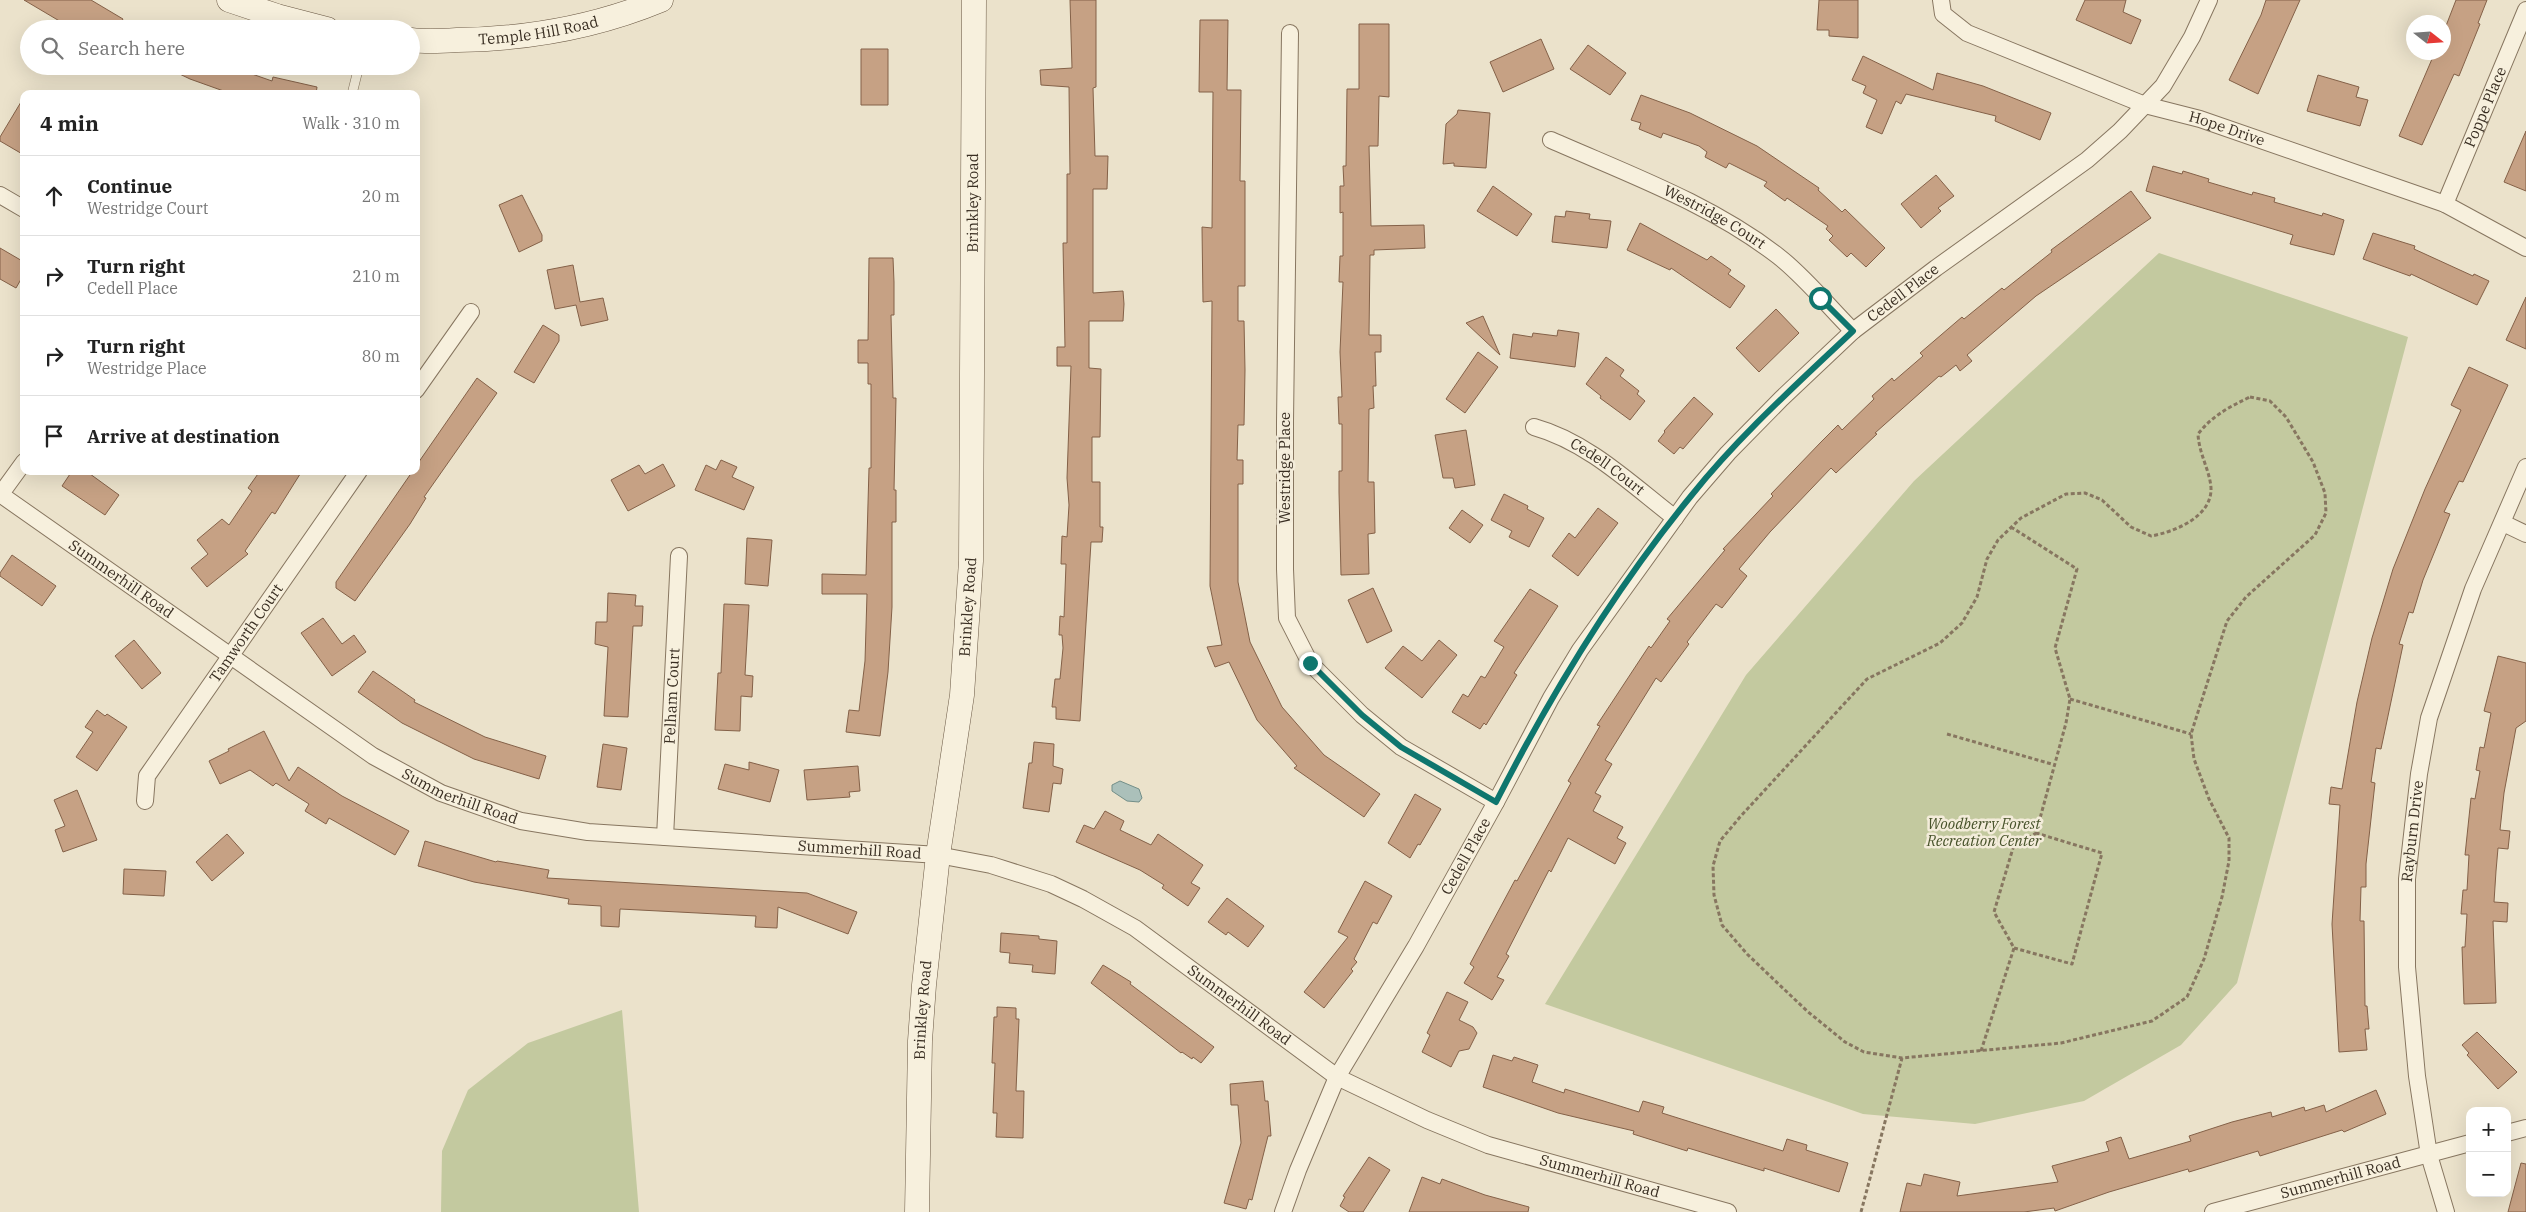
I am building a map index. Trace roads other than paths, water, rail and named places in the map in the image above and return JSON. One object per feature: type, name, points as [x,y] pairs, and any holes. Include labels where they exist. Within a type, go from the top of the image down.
[{"type":"main road","points":[[229,0],[292,20]]},
{"type":"main road","name":"Temple Hill Road","points":[[420,40],[482,40],[546,32],[597,23],[661,0]]},
{"type":"main road","name":"Brinkley Road","points":[[917,1212],[920,1041],[930,920],[962,695],[971,561],[974,0]]},
{"type":"street","name":"Hope Drive","points":[[1940,0],[1943,14],[1967,33],[2145,105],[2200,119],[2445,204],[2526,248]]},
{"type":"street","name":"Cedell Place","points":[[1284,1212],[1298,1170],[1337,1077],[1411,954],[1496,802],[1551,698],[1580,650],[1675,518],[1728,453],[1853,331],[1936,268],[2087,160],[2120,131],[2163,86],[2175,68],[2209,0]]},
{"type":"street","name":"Poppe Place","points":[[2445,204],[2526,10]]},
{"type":"street","name":"Westridge Place","points":[[1290,33],[1285,441],[1287,618],[1310,663],[1362,715],[1401,747],[1496,802]]},
{"type":"street","name":"Westridge Court","points":[[1551,140],[1648,183],[1722,219],[1746,234],[1786,263],[1853,331]]},
{"type":"street","points":[[0,195],[20,207]]},
{"type":"street","points":[[420,384],[471,312]]},
{"type":"street","name":"Cedell Court","points":[[1534,427],[1556,433],[1585,450],[1675,518]]},
{"type":"street","points":[[0,494],[20,467]]},
{"type":"street","name":"Rayburn Drive","points":[[2446,1212],[2429,1155],[2417,1076],[2408,967],[2407,879],[2419,774],[2429,718],[2474,589],[2526,467]]},
{"type":"street","name":"Tamworth Court","points":[[146,800],[147,776],[356,475]]},
{"type":"street","name":"Summerhill Road","points":[[0,494],[373,756],[441,793],[521,821],[588,832],[938,855],[991,865],[1029,876],[1098,907],[1135,928],[1337,1077],[1427,1120],[1488,1145],[1728,1212]]},
{"type":"street","points":[[2502,523],[2526,534]]},
{"type":"street","name":"Pelham Court","points":[[665,837],[679,556]]},
{"type":"street","points":[[2511,1132],[2526,1128]]},
{"type":"street","name":"Summerhill Road","points":[[2213,1212],[2466,1145]]},
{"type":"lane","points":[[353,90],[357,75]]},
{"type":"water","points":[[1120,781],[1139,789],[1142,798],[1139,802],[1127,801],[1112,791],[1112,785]]},
{"type":"park label","name":"Woodberry Forest Recreation Center","points":[[1984,832]]}]
